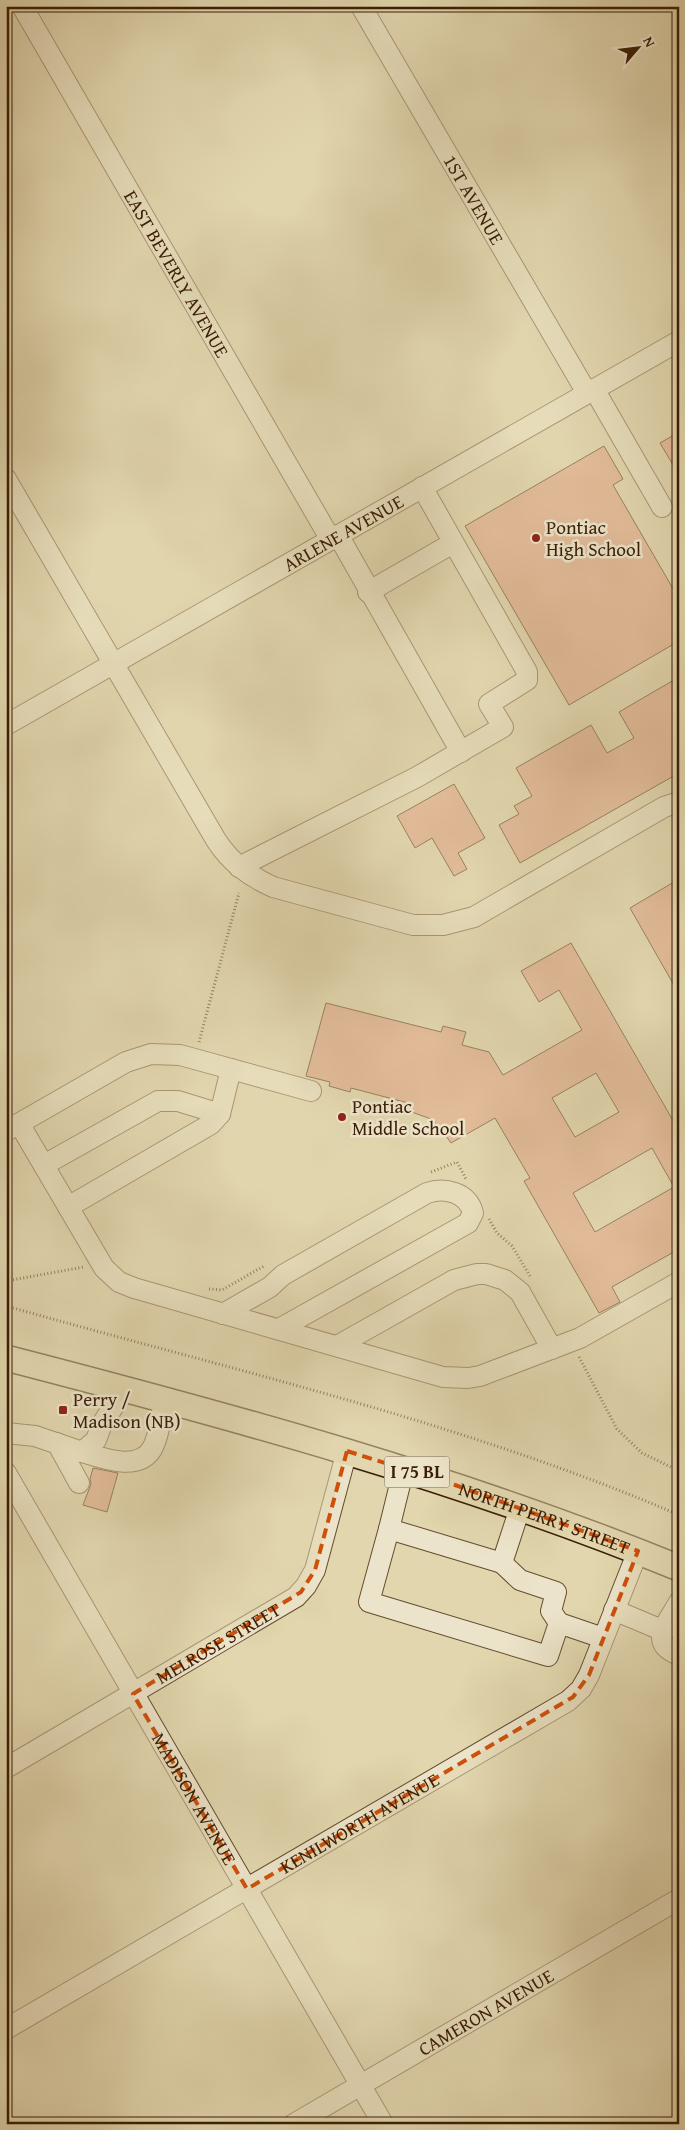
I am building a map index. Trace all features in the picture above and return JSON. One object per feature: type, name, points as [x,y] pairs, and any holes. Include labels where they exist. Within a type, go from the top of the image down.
[{"type":"main road","name":"NORTH PERRY STREET","points":[[6,1358],[404,1468],[520,1508],[679,1568]]},
{"type":"street","name":"EAST BEVERLY AVENUE","points":[[22,6],[461,752]]},
{"type":"street","name":"1ST AVENUE","points":[[361,6],[662,507]]},
{"type":"street","name":"ARLENE AVENUE","points":[[6,725],[679,340]]},
{"type":"street","points":[[6,479],[216,840],[239,867],[259,881],[273,887],[403,923],[424,926],[443,925],[474,917],[664,807],[679,802]]},
{"type":"street","points":[[239,867],[417,777],[503,728],[489,704],[524,684],[528,676],[527,672],[422,488]]},
{"type":"street","points":[[368,592],[453,543]]},
{"type":"street","points":[[312,1091],[180,1055],[151,1054],[126,1062],[13,1128],[44,1165],[104,1268],[119,1282],[443,1377],[480,1376],[572,1341],[679,1282]]},
{"type":"street","points":[[68,1207],[211,1124],[220,1114],[232,1069]]},
{"type":"street","points":[[44,1165],[158,1101],[178,1101],[220,1114]]},
{"type":"street","points":[[224,1314],[270,1287],[283,1274],[427,1193],[440,1190],[449,1191],[457,1194],[469,1204],[473,1213],[468,1223],[279,1329]]},
{"type":"street","points":[[337,1346],[454,1280],[477,1274],[486,1274],[505,1280],[520,1292],[552,1349]]},
{"type":"street","points":[[82,1452],[96,1440],[102,1424],[124,1390]]},
{"type":"street","points":[[6,1434],[35,1436],[112,1461],[130,1462],[148,1454],[154,1445],[164,1401]]},
{"type":"street","points":[[57,1443],[79,1483]]},
{"type":"street","name":"MELROSE STREET","points":[[6,1768],[275,1611],[301,1592],[315,1570],[347,1451]]},
{"type":"street","points":[[404,1468],[369,1602],[548,1656],[559,1623]]},
{"type":"street","name":"MADISON AVENUE","points":[[6,1473],[14,1502],[133,1694],[383,2124]]},
{"type":"street","points":[[502,1563],[520,1508]]},
{"type":"street","points":[[389,1529],[502,1563],[520,1580],[556,1592],[551,1611],[559,1623],[604,1638]]},
{"type":"street","name":"KENILWORTH AVENUE","points":[[6,2030],[568,1701],[587,1679],[638,1551]]},
{"type":"street","points":[[679,1602],[661,1639],[662,1646],[668,1651],[679,1655]]},
{"type":"street","points":[[614,1610],[664,1631]]},
{"type":"street","name":"CAMERON AVENUE","points":[[294,2124],[679,1898]]},
{"type":"path","points":[[198,1047],[239,893]]},
{"type":"path","points":[[6,1306],[394,1412],[592,1480],[679,1515]]},
{"type":"path","points":[[572,1341],[616,1429],[642,1453],[679,1471]]},
{"type":"highlighted area","points":[[347,1451],[455,1485],[638,1551],[589,1675],[573,1697],[247,1889],[133,1694],[301,1592],[315,1570]]},
{"type":"building","points":[[679,432],[679,475],[660,443]]},
{"type":"building","points":[[604,446],[623,479],[613,485],[679,599],[679,641],[569,705],[465,526]]},
{"type":"building","points":[[679,677],[679,773],[520,863],[499,825],[519,814],[514,806],[532,796],[516,768],[591,725],[607,753],[634,738],[619,712]]},
{"type":"building","points":[[454,784],[485,838],[458,853],[467,869],[454,876],[432,838],[415,848],[397,816]]},
{"type":"building","points":[[679,879],[679,994],[630,908]]},
{"type":"building","points":[[571,943],[679,1131],[679,1249],[612,1287],[620,1302],[599,1313],[524,1181],[530,1178],[495,1118],[451,1143],[438,1125],[431,1119],[409,1111],[412,1104],[351,1088],[350,1092],[329,1086],[330,1082],[306,1076],[326,1003],[441,1032],[443,1026],[466,1032],[462,1045],[489,1052],[503,1075],[582,1030],[559,990],[539,1002],[521,971]],"holes":[[[596,1073],[619,1112],[575,1137],[552,1098]],[[652,1148],[674,1187],[595,1232],[573,1193]]]},
{"type":"building","points":[[93,1468],[118,1473],[107,1512],[83,1505],[91,1484],[90,1479]]},
{"type":"place","name":"Pontiac High School","points":[[536,538]]},
{"type":"place","name":"Pontiac Middle School","points":[[342,1117]]},
{"type":"place","name":"Perry / Madison (NB)","points":[[63,1410]]}]
